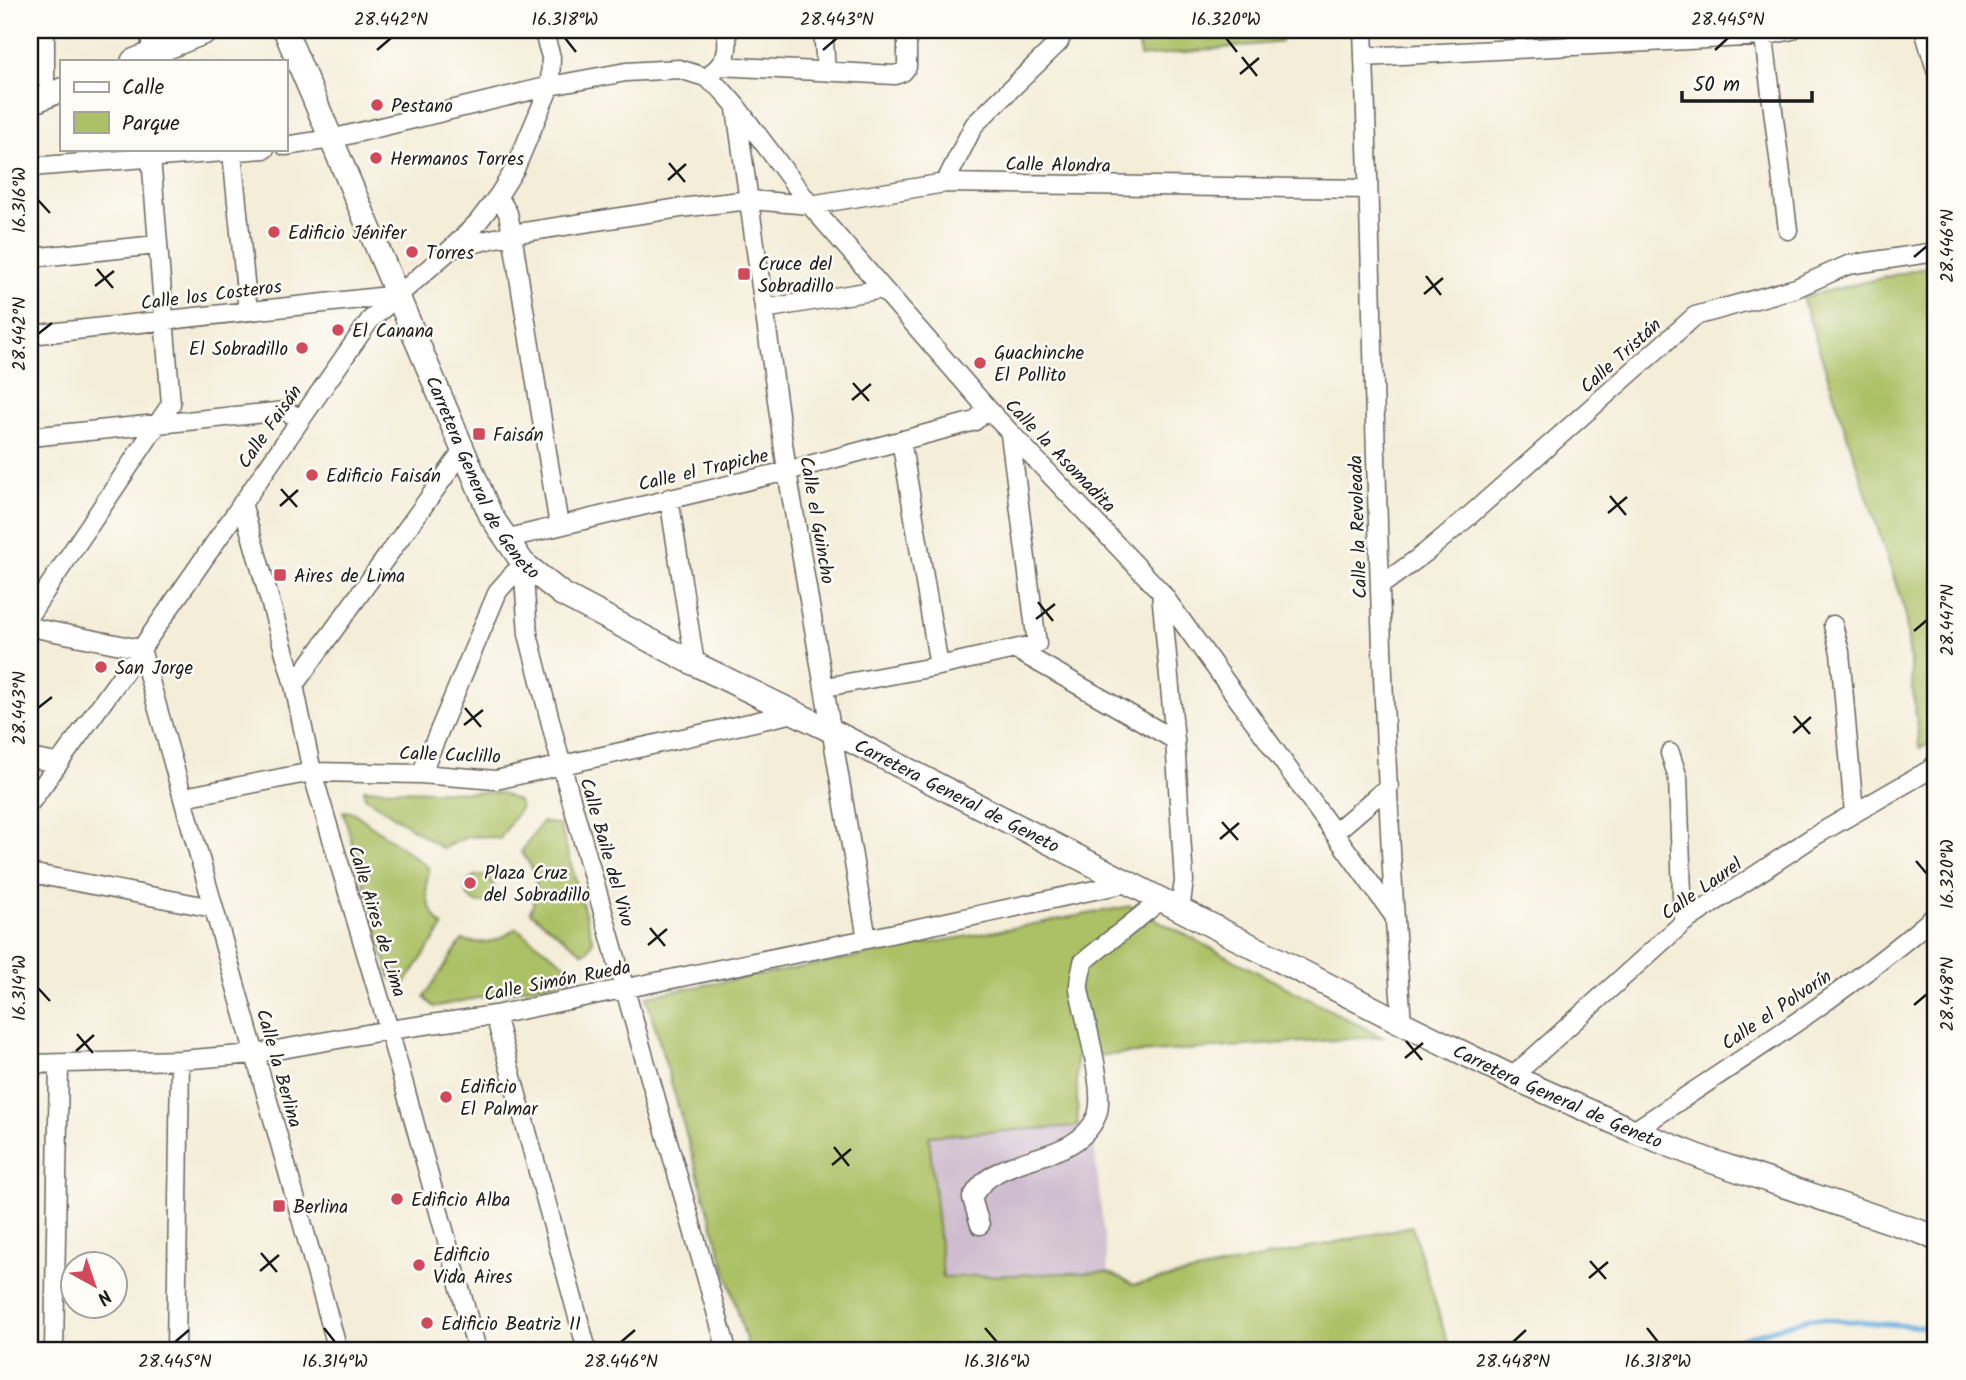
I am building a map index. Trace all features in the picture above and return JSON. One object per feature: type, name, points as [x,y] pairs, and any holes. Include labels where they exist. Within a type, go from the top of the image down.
[{"type":"main road","points":[[142,57],[210,30]]},
{"type":"main road","name":"Carretera General de Geneto","points":[[285,30],[491,516],[523,563],[562,594],[695,664],[1512,1077],[1634,1131],[1709,1160],[1912,1228],[1936,1239]]},
{"type":"main road","points":[[30,103],[49,83]]},
{"type":"street","points":[[45,30],[49,83]]},
{"type":"street","points":[[142,57],[151,30]]},
{"type":"street","points":[[543,30],[551,57],[550,86]]},
{"type":"street","points":[[712,72],[726,56],[729,47],[726,30]]},
{"type":"street","points":[[823,30],[825,70]]},
{"type":"street","points":[[712,72],[825,70],[895,75],[907,68],[907,30]]},
{"type":"street","points":[[945,183],[974,125],[1059,43],[1064,30]]},
{"type":"street","name":"Calle la Revoleada","points":[[1363,30],[1380,586],[1394,916],[1402,1023]]},
{"type":"street","points":[[1364,57],[1792,30]]},
{"type":"street","points":[[1924,30],[1936,70]]},
{"type":"street","points":[[1763,33],[1788,230]]},
{"type":"street","name":"Calle la Asomadita","points":[[287,146],[331,139],[550,86],[626,72],[654,69],[712,72],[722,90],[810,205],[986,408],[1161,592],[1394,916]]},
{"type":"street","name":"Calle Faisán","points":[[30,803],[141,649],[370,320],[478,222],[498,196],[515,170],[550,86]]},
{"type":"street","name":"Calle el Guincho","points":[[736,106],[787,471],[867,939]]},
{"type":"street","points":[[30,167],[143,155],[257,150]]},
{"type":"street","points":[[232,153],[248,311]]},
{"type":"street","points":[[30,614],[171,404],[158,245],[143,155]]},
{"type":"street","name":"Calle Alondra","points":[[451,248],[512,234],[680,208],[750,200],[810,205],[945,183],[1367,189]]},
{"type":"street","points":[[498,196],[508,213],[512,234],[559,526]]},
{"type":"street","points":[[30,258],[158,245]]},
{"type":"street","name":"Calle Tristán","points":[[1380,586],[1469,516],[1695,316],[1796,288],[1848,265],[1936,252]]},
{"type":"street","points":[[764,309],[883,289]]},
{"type":"street","name":"Calle los Costeros","points":[[30,335],[398,295]]},
{"type":"street","name":"Calle el Trapiche","points":[[505,539],[787,471],[975,421],[986,408]]},
{"type":"street","points":[[30,437],[285,411],[300,418]]},
{"type":"street","points":[[826,687],[1037,644],[1010,434]]},
{"type":"street","points":[[901,440],[939,666]]},
{"type":"street","points":[[294,685],[463,451]]},
{"type":"street","points":[[669,498],[695,664]]},
{"type":"street","name":"Calle Aires de Lima","points":[[242,503],[294,685],[312,772],[389,1030],[477,1350]]},
{"type":"street","points":[[421,774],[498,591],[523,563]]},
{"type":"street","name":"Calle Baile del Vivo","points":[[523,563],[528,634],[562,767],[727,1350]]},
{"type":"street","points":[[980,1225],[972,1198],[977,1187],[993,1174],[1066,1147],[1085,1132],[1097,1114],[1099,1094],[1079,986],[1083,962],[1171,905],[1184,881],[1175,740],[1161,592]]},
{"type":"street","points":[[1833,625],[1840,652],[1854,813]]},
{"type":"street","points":[[30,627],[141,649]]},
{"type":"street","name":"Calle la Berlina","points":[[141,649],[338,1350]]},
{"type":"street","points":[[1015,649],[1175,740]]},
{"type":"street","name":"Calle Cuclillo","points":[[184,797],[312,772],[421,774],[496,780],[794,713]]},
{"type":"street","points":[[1670,753],[1678,778],[1683,923]]},
{"type":"street","points":[[30,758],[57,763]]},
{"type":"street","name":"Calle Laurel","points":[[1512,1077],[1683,923],[1802,844],[1936,764]]},
{"type":"street","points":[[1334,833],[1389,786]]},
{"type":"street","points":[[30,873],[213,908]]},
{"type":"street","name":"Calle Simón Rueda","points":[[30,1063],[59,1064],[254,1054],[389,1030],[495,1015],[1127,883]]},
{"type":"street","name":"Calle el Polvorín","points":[[1634,1131],[1844,989],[1896,950],[1936,915]]},
{"type":"street","points":[[495,1015],[587,1350]]},
{"type":"street","points":[[176,1350],[180,1059]]},
{"type":"street","points":[[54,1350],[59,1064]]},
{"type":"shaded area","points":[[1078,1126],[1093,1137],[1108,1272],[943,1277],[926,1135]]},
{"type":"green space","points":[[1138,30],[1280,30],[1281,42],[1140,57]]},
{"type":"green space","points":[[1936,265],[1936,742],[1919,748],[1905,612],[1802,297]]},
{"type":"green space","points":[[364,789],[501,793],[518,801],[521,807],[500,839],[470,837],[443,849],[365,797]]},
{"type":"green space","points":[[343,811],[353,812],[429,868],[426,885],[428,900],[443,927],[403,986],[390,977]]},
{"type":"green space","points":[[542,822],[560,825],[593,941],[583,953],[530,912],[536,880],[531,866],[521,852]]},
{"type":"green space","points":[[480,875],[490,879],[494,889],[490,899],[480,903],[470,899],[466,889],[470,879]]},
{"type":"green space","points":[[1130,906],[1382,1037],[1076,1057],[1078,1126],[929,1136],[943,1277],[1108,1272],[1134,1285],[1412,1226],[1450,1350],[922,1350],[920,1343],[893,1350],[749,1350],[646,996]]},
{"type":"green space","points":[[516,928],[575,971],[571,979],[434,1007],[424,997],[462,940],[490,942]]},
{"type":"waterway","points":[[1704,1350],[1810,1318],[1936,1328]]},
{"type":"place","name":"Pestano","points":[[377,105]]},
{"type":"place","name":"Hermanos Torres","points":[[376,158]]},
{"type":"place","name":"Edificio Jénifer","points":[[274,232]]},
{"type":"place","name":"Torres","points":[[412,252]]},
{"type":"place","name":"Cruce del Sobradillo","points":[[744,274]]},
{"type":"place","name":"El Canana","points":[[338,330]]},
{"type":"place","name":"El Sobradillo","points":[[302,348]]},
{"type":"place","name":"Guachinche El Pollito","points":[[980,363]]},
{"type":"place","name":"Faisán","points":[[479,434]]},
{"type":"place","name":"Edificio Faisán","points":[[312,475]]},
{"type":"place","name":"Aires de Lima","points":[[280,575]]},
{"type":"place","name":"San Jorge","points":[[101,667]]},
{"type":"place","name":"Plaza Cruz del Sobradillo","points":[[470,883]]},
{"type":"place","name":"Edificio El Palmar","points":[[446,1097]]},
{"type":"place","name":"Edificio Alba","points":[[397,1199]]},
{"type":"place","name":"Berlina","points":[[279,1206]]},
{"type":"place","name":"Edificio Vida Aires","points":[[419,1265]]},
{"type":"place","name":"Edificio Beatriz II","points":[[427,1323]]}]
